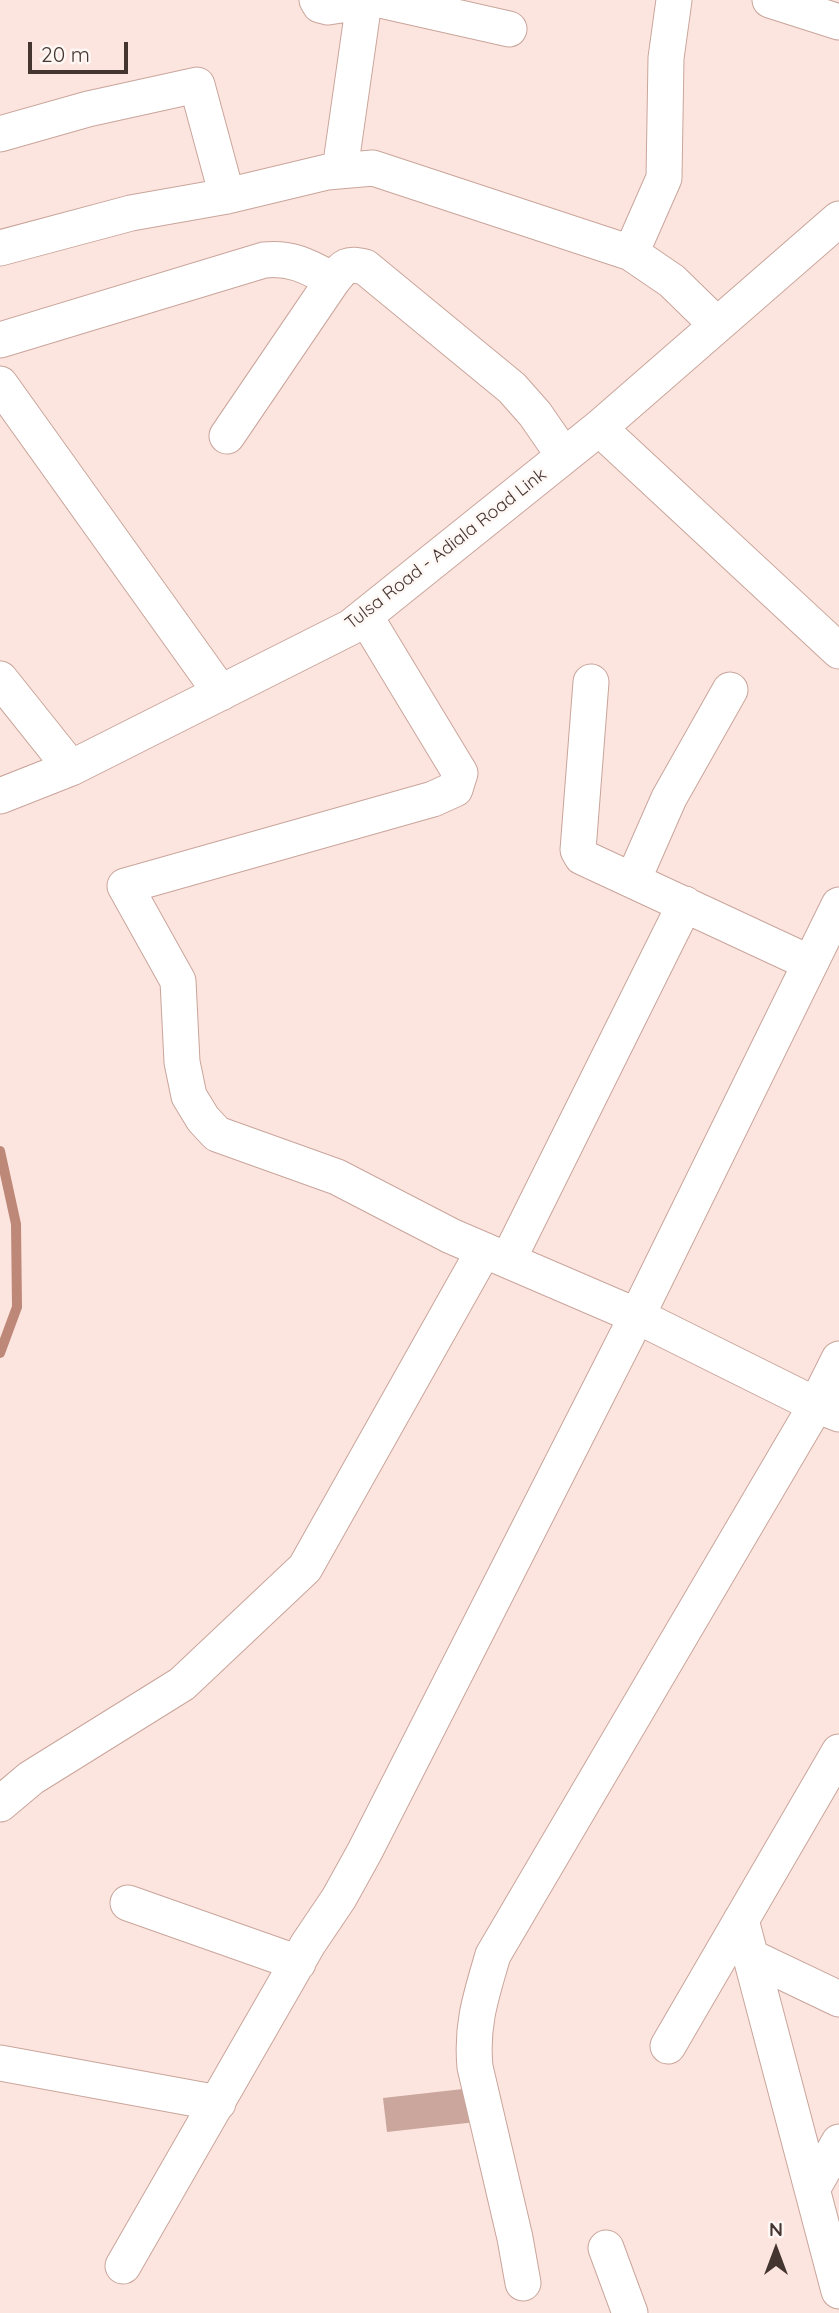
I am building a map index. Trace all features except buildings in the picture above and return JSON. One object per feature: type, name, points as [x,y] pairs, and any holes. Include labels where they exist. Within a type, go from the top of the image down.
[{"type":"street","points":[[317,0],[320,5],[328,7],[373,1],[509,29]]},
{"type":"street","points":[[631,253],[664,178],[666,58],[674,0]]},
{"type":"street","points":[[770,0],[839,22]]},
{"type":"street","points":[[340,170],[373,1]]},
{"type":"street","points":[[0,134],[88,109],[197,85],[227,195]]},
{"type":"street","points":[[0,248],[131,213],[340,170],[373,168],[631,253],[672,281],[717,325]]},
{"type":"street","name":"Tulsa Road - Adiala Road Link","points":[[0,796],[71,768],[351,627],[598,428],[839,219]]},
{"type":"street","points":[[0,340],[264,260],[281,258],[305,265],[333,280]]},
{"type":"street","points":[[227,436],[333,280],[344,267],[353,265],[365,267],[512,388],[535,414],[564,456]]},
{"type":"street","points":[[0,384],[221,694]]},
{"type":"street","points":[[598,428],[839,652]]},
{"type":"street","points":[[365,616],[460,773],[455,789],[432,799],[125,886],[178,981],[182,1062],[189,1096],[203,1119],[217,1134],[337,1177],[451,1237],[637,1316],[827,1409]]},
{"type":"street","points":[[0,679],[71,768]]},
{"type":"street","points":[[591,682],[578,850],[582,857],[810,963]]},
{"type":"street","points":[[633,880],[669,798],[730,690]]},
{"type":"street","points":[[0,1804],[32,1778],[182,1684],[305,1568],[496,1255],[685,904]]},
{"type":"street","points":[[123,2266],[365,1851],[637,1316],[839,905]]},
{"type":"street","points":[[523,2283],[475,2067],[473,2040],[479,2005],[493,1955],[827,1409],[839,1359]]},
{"type":"street","points":[[668,2046],[839,1752]]},
{"type":"street","points":[[128,1903],[298,1963]]},
{"type":"street","points":[[741,1920],[839,2291]]},
{"type":"street","points":[[751,1957],[839,1998]]},
{"type":"street","points":[[0,2063],[218,2102]]},
{"type":"street","points":[[813,2188],[839,2142]]},
{"type":"street","points":[[606,2248],[631,2313]]},
{"type":"waterway","points":[[0,1151],[16,1224],[17,1307],[0,1353]]}]
